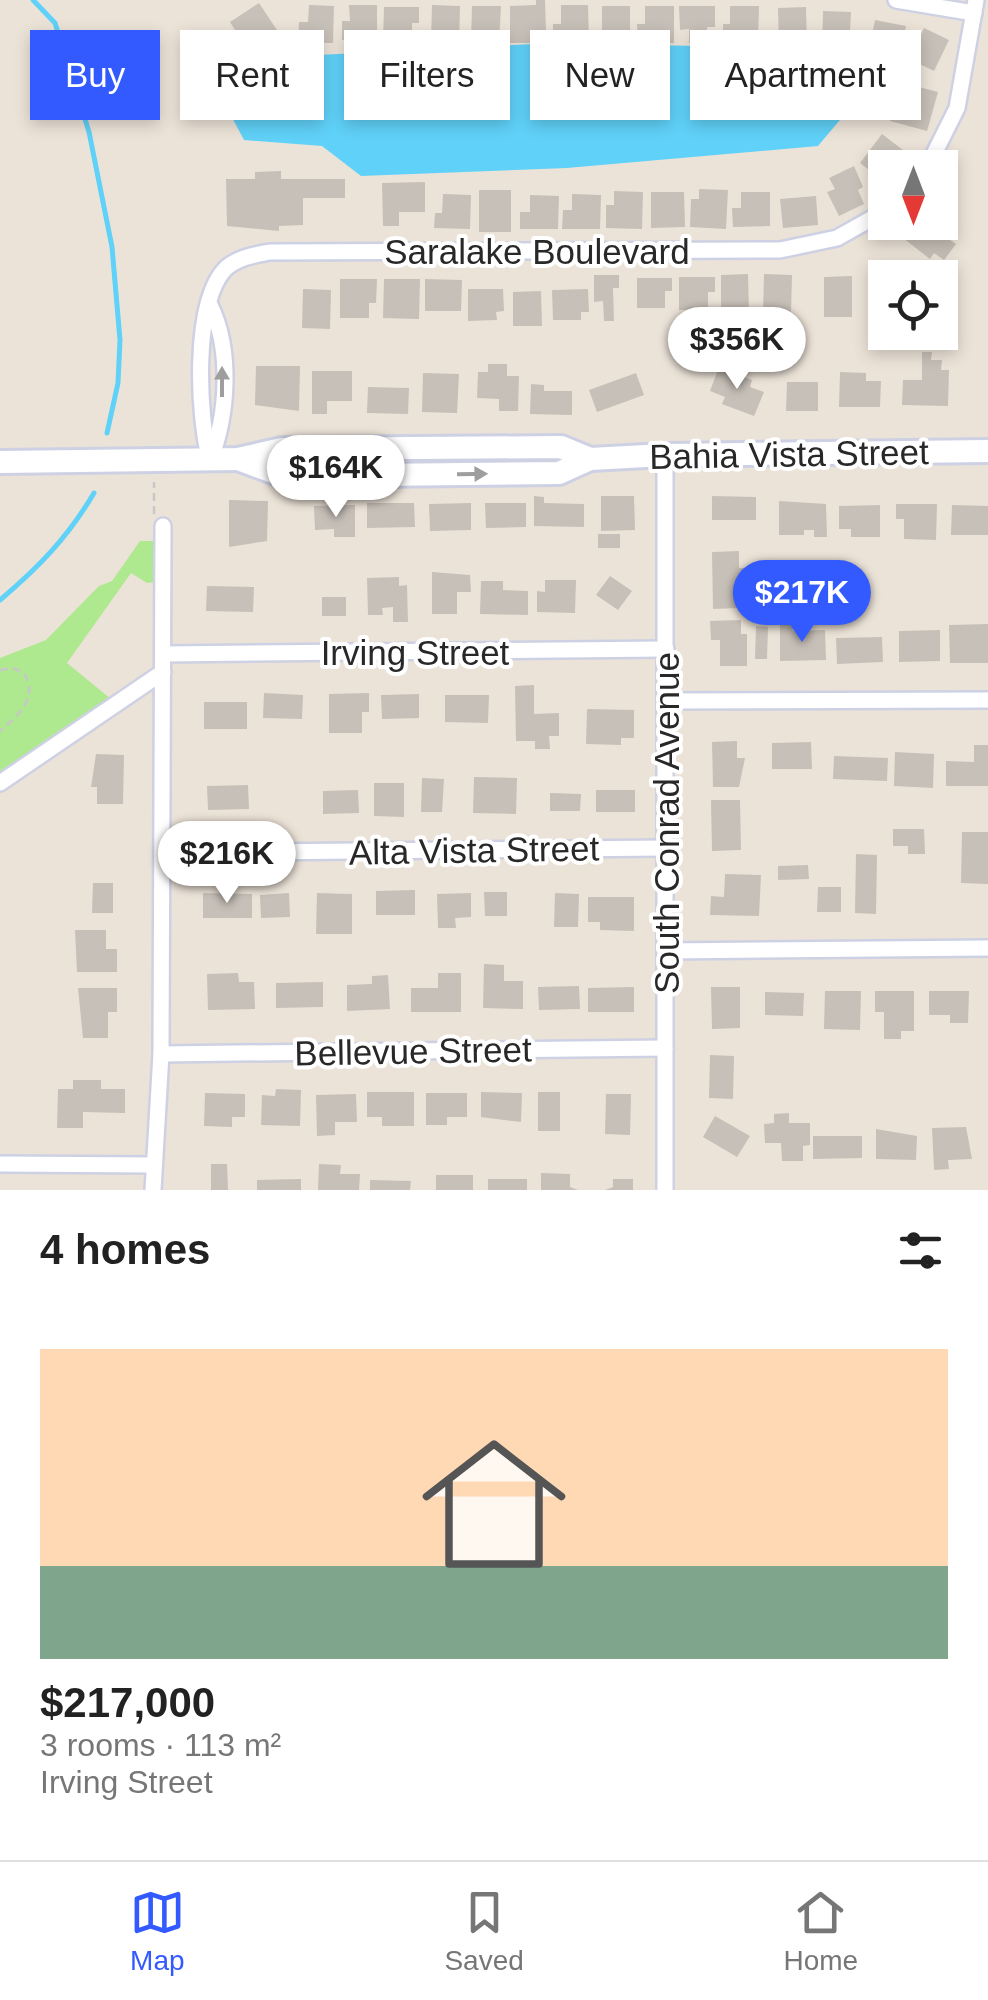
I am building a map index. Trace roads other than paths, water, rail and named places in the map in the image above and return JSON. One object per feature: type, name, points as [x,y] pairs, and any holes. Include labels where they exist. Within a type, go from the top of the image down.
[{"type":"street","points":[[896,0],[975,7],[957,108],[936,150]]},
{"type":"street","name":"Saralake Boulevard","points":[[210,460],[200,427],[201,335],[220,275],[238,260],[253,255],[780,250],[837,238],[868,221]]},
{"type":"street","name":"Bahia Vista Street","points":[[0,462],[238,459],[282,449],[562,446],[590,459],[988,451]]},
{"type":"street","name":"South Conrad Avenue","points":[[664,455],[665,1190]]},
{"type":"street","points":[[154,1190],[161,1054],[163,532]]},
{"type":"street","name":"Irving Street","points":[[163,654],[666,649]]},
{"type":"street","points":[[0,783],[163,672]]},
{"type":"street","points":[[665,701],[988,700]]},
{"type":"street","name":"Alta Vista Street","points":[[163,853],[666,848]]},
{"type":"street","points":[[666,951],[988,948]]},
{"type":"street","name":"Bellevue Street","points":[[161,1054],[665,1048]]},
{"type":"street","points":[[0,1164],[154,1164]]},
{"type":"water","points":[[530,44],[530,120],[670,120],[670,45],[690,46],[690,120],[840,120],[818,146],[567,168],[361,176],[322,146],[244,140],[233,120],[324,120],[324,55],[344,54],[344,120],[510,120],[510,45]]},
{"type":"waterway","points":[[33,0],[55,23],[89,132],[112,247],[120,340],[118,383],[107,433]]},
{"type":"waterway","points":[[0,600],[52,551],[94,493]]}]
